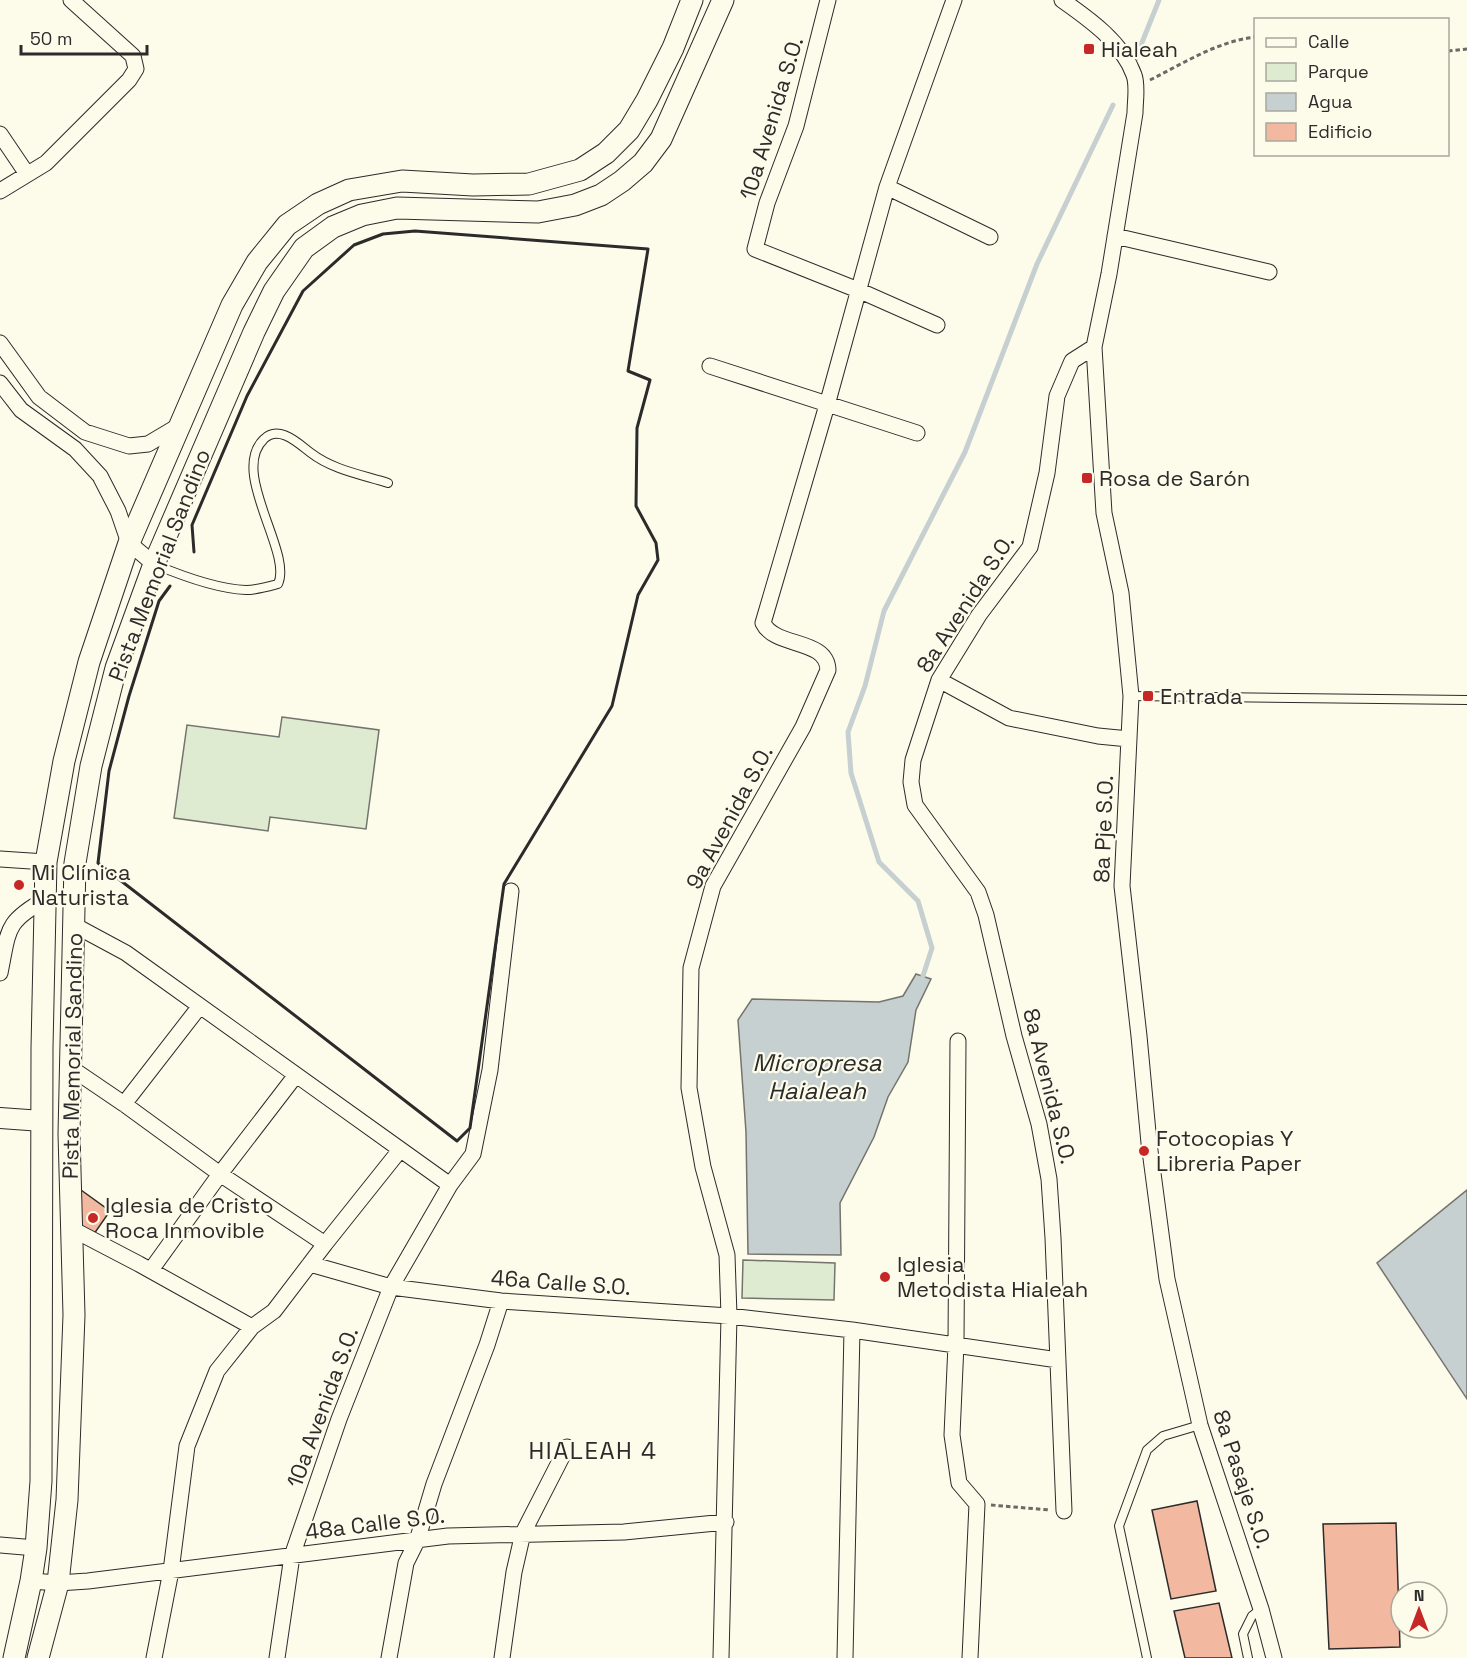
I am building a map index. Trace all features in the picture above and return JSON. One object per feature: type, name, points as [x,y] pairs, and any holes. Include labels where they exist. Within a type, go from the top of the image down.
[{"type":"main road","name":"Pista Memorial Sandino","points":[[14,1658],[31,1581],[41,1481],[42,1121],[46,861],[64,760],[83,684],[129,543],[232,305],[257,262],[287,225],[318,204],[349,190],[402,181],[473,185],[529,184],[580,170],[606,153],[629,130],[647,100],[692,0]]},
{"type":"main road","name":"Pista Memorial Sandino","points":[[38,1658],[58,1583],[67,1500],[74,1315],[69,1134],[75,864],[91,766],[116,668],[154,564],[254,332],[274,291],[304,248],[333,227],[362,215],[397,208],[538,212],[575,205],[601,195],[643,163],[661,139],[723,0]]},
{"type":"street","points":[[0,191],[46,163],[129,80],[136,69],[133,56],[70,0]]},
{"type":"street","name":"10a Avenida S.O.","points":[[828,0],[796,126],[767,203],[755,249],[858,290]]},
{"type":"street","points":[[827,405],[888,187],[954,0]]},
{"type":"street","points":[[1062,0],[1112,39],[1135,81],[1135,113],[1094,347]]},
{"type":"street","points":[[0,134],[27,174]]},
{"type":"street","points":[[888,187],[990,237]]},
{"type":"street","points":[[1115,236],[1269,272]]},
{"type":"street","points":[[858,290],[937,325]]},
{"type":"street","points":[[0,343],[39,397],[85,432],[129,446],[148,444],[180,425]]},
{"type":"street","name":"8a Avenida S.O.","points":[[1064,1511],[1049,1179],[1039,1124],[1014,1036],[986,915],[978,892],[915,806],[911,782],[913,760],[939,680],[979,615],[1030,547],[1047,472],[1057,396],[1072,361],[1094,347]]},
{"type":"street","name":"8a Pje S.O.","points":[[1094,347],[1104,513],[1121,593],[1131,696],[1122,886],[1149,1143],[1167,1279],[1175,1312]]},
{"type":"street","points":[[710,366],[917,433]]},
{"type":"street","points":[[0,383],[21,410],[75,449],[100,477],[118,511],[129,543],[154,564]]},
{"type":"street","name":"9a Avenida S.O.","points":[[721,1658],[726,1522],[729,1316],[727,1255],[703,1167],[688,1088],[691,968],[713,886],[803,727],[828,670],[828,662],[823,655],[802,644],[774,636],[763,623],[827,405]]},
{"type":"street","points":[[75,449],[85,432]]},
{"type":"street","points":[[939,680],[1009,718],[1098,736],[1130,739]]},
{"type":"street","points":[[0,860],[46,861]]},
{"type":"street","name":"10a Avenida S.O.","points":[[277,1658],[292,1556],[339,1419],[391,1287],[450,1185],[473,1154],[490,1070],[511,891]]},
{"type":"street","points":[[0,973],[9,928],[22,912],[46,899]]},
{"type":"street","points":[[74,925],[126,953],[450,1185]]},
{"type":"street","points":[[124,1104],[200,1006]]},
{"type":"street","points":[[958,1041],[956,1344],[952,1435],[959,1484],[977,1504],[970,1658]]},
{"type":"street","points":[[71,1068],[220,1174],[325,1244]]},
{"type":"street","points":[[151,1270],[220,1174],[296,1075]]},
{"type":"street","points":[[0,1118],[42,1121]]},
{"type":"street","points":[[154,1658],[171,1571],[187,1446],[218,1371],[252,1327],[274,1311],[400,1150]]},
{"type":"street","points":[[72,1229],[252,1327]]},
{"type":"street","name":"46a Calle S.O.","points":[[310,1264],[391,1287],[501,1301],[729,1316],[852,1330],[1058,1360]]},
{"type":"street","points":[[389,1658],[406,1563],[417,1541],[434,1484],[487,1345],[501,1301]]},
{"type":"street","name":"8a Pasaje S.O.","points":[[1175,1312],[1200,1425],[1261,1609],[1274,1658]]},
{"type":"street","points":[[844,1658],[852,1330]]},
{"type":"street","points":[[502,1658],[512,1584],[523,1533],[567,1447]]},
{"type":"street","name":"48a Calle S.O.","points":[[31,1581],[58,1583],[171,1571],[448,1536],[624,1532],[726,1522]]},
{"type":"street","points":[[0,1545],[36,1548]]},
{"type":"lane","points":[[154,564],[181,575],[245,590],[278,584],[281,577],[276,553],[254,483],[253,461],[258,446],[265,437],[275,434],[292,437],[324,462],[388,483]]},
{"type":"lane","points":[[1131,696],[1467,700]]},
{"type":"lane","points":[[1147,1658],[1119,1526],[1147,1450],[1163,1436],[1200,1425]]},
{"type":"lane","points":[[1248,1658],[1243,1634],[1252,1616],[1261,1609]]},
{"type":"path","points":[[1135,81],[1210,49],[1241,38],[1254,37]]},
{"type":"path","points":[[1449,51],[1467,50]]},
{"type":"path","points":[[977,1504],[1064,1511]]},
{"type":"green space","points":[[282,717],[379,730],[366,829],[270,817],[268,831],[174,818],[187,725],[279,737]]},
{"type":"green space","points":[[743,1260],[835,1263],[834,1300],[742,1298]]},
{"type":"water","name":"Micropresa Haialeah","points":[[916,974],[931,979],[916,1010],[908,1062],[888,1097],[874,1137],[840,1203],[841,1255],[748,1254],[746,1132],[738,1020],[752,999],[879,1002],[903,996]]},
{"type":"water","points":[[1467,1190],[1467,1399],[1377,1263]]},
{"type":"building","name":"Iglesia de Cristo Roca Inmovible","points":[[81,1190],[110,1211],[94,1234],[81,1225]]},
{"type":"building","points":[[1197,1501],[1216,1591],[1171,1599],[1152,1510]]},
{"type":"building","points":[[1396,1523],[1398,1580],[1389,1580],[1389,1640],[1400,1640],[1400,1647],[1329,1649],[1323,1524]]},
{"type":"building","points":[[1219,1603],[1232,1658],[1185,1658],[1174,1611]]},
{"type":"waterway","points":[[1133,65],[1159,0]]},
{"type":"waterway","points":[[923,976],[932,948],[918,901],[879,862],[851,773],[848,732],[865,686],[884,611],[965,452],[1037,264],[1113,105]]},
{"type":"wall","points":[[170,586],[159,601],[129,696],[109,771],[98,863],[457,1141],[470,1128],[504,884],[612,706],[638,595],[658,560],[656,543],[636,506],[637,428],[650,380],[628,371],[648,249],[415,231],[383,234],[354,245],[303,291],[247,396],[192,525],[194,552]]},
{"type":"place","name":"Hialeah","points":[[1089,49]]},
{"type":"place","name":"Rosa de Sarón","points":[[1087,478]]},
{"type":"place","name":"Entrada","points":[[1148,696]]},
{"type":"place","name":"Mi Clínica Naturista","points":[[19,885]]},
{"type":"place","name":"Fotocopias Y Libreria Paper","points":[[1144,1151]]},
{"type":"place","name":"Iglesia de Cristo Roca Inmovible","points":[[93,1218]]},
{"type":"place","name":"Iglesia Metodista Hialeah","points":[[885,1277]]},
{"type":"district","name":"HIALEAH 4","points":[[593,1450]]}]
